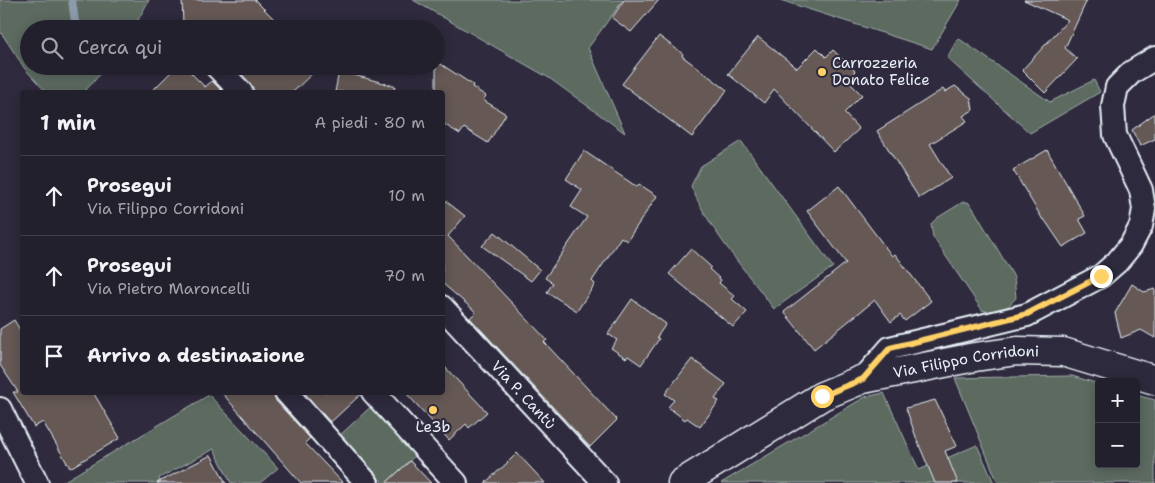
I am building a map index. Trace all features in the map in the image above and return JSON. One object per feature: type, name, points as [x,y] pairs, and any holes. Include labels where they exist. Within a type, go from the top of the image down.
[{"type":"street","points":[[863,379],[890,348],[1027,314],[1101,276],[1117,262],[1131,245],[1141,226],[1144,209],[1141,190],[1115,135],[1112,106],[1117,87],[1132,72],[1155,58]]},
{"type":"street","points":[[225,75],[239,90]]},
{"type":"street","name":"Via P. Cantù","points":[[445,310],[605,483]]},
{"type":"street","name":"Via Filippo Corridoni","points":[[682,483],[822,396],[863,379],[1017,351],[1063,352],[1155,380]]},
{"type":"street","points":[[289,395],[367,483]]},
{"type":"street","points":[[376,395],[456,483]]},
{"type":"street","points":[[0,409],[37,483]]},
{"type":"green space","points":[[0,0],[149,0],[138,20],[20,20],[20,61],[0,31]]},
{"type":"green space","points":[[413,0],[623,0],[588,48],[625,133],[549,78]]},
{"type":"green space","points":[[780,0],[961,0],[932,49]]},
{"type":"green space","points":[[958,38],[1050,102],[1094,80],[1100,92],[1030,133],[947,58]]},
{"type":"green space","points":[[30,75],[100,75],[86,90],[44,90]]},
{"type":"green space","points":[[741,141],[833,267],[774,309],[718,234],[691,186],[701,166]]},
{"type":"green space","points":[[963,202],[968,202],[973,208],[1014,277],[1016,298],[1008,306],[997,312],[982,310],[933,237],[931,224],[937,218]]},
{"type":"green space","points":[[1072,376],[1095,383],[1095,468],[1140,468],[1140,396],[1155,400],[1155,483],[998,483],[955,378]]},
{"type":"green space","points":[[884,393],[919,470],[977,445],[994,483],[721,483],[865,397]]},
{"type":"green space","points":[[209,395],[278,468],[260,483],[231,483],[214,449],[159,478],[161,483],[61,483]]},
{"type":"green space","points":[[376,402],[421,450],[386,483],[383,483],[339,436]]},
{"type":"building","points":[[182,0],[255,0],[275,20],[183,20]]},
{"type":"building","points":[[624,0],[659,0],[631,32],[612,18]]},
{"type":"building","points":[[1024,0],[1087,0],[1065,48],[1077,59],[1045,93],[1022,70],[1068,20]]},
{"type":"building","points":[[659,36],[727,90],[692,137],[622,84]]},
{"type":"building","points":[[758,37],[797,68],[817,48],[826,57],[833,50],[855,71],[847,80],[862,95],[844,113],[859,129],[834,152],[774,89],[764,103],[728,74]]},
{"type":"building","points":[[445,67],[486,96],[483,100],[506,114],[488,143],[464,128],[460,134],[445,125],[445,90],[436,90],[436,75],[445,75]]},
{"type":"building","points":[[168,75],[193,75],[205,87],[212,81],[221,90],[153,90]]},
{"type":"building","points":[[242,75],[311,75],[295,90],[253,90],[250,83]]},
{"type":"building","points":[[338,75],[354,75],[395,86],[394,90],[335,90]]},
{"type":"building","points":[[955,86],[971,98],[973,110],[963,116],[967,121],[930,144],[951,178],[919,198],[877,131],[943,89],[945,92]]},
{"type":"building","points":[[1155,113],[1155,139],[1140,146],[1132,130]]},
{"type":"building","points":[[1047,150],[1085,216],[1079,219],[1087,233],[1063,247],[1043,220],[1013,170]]},
{"type":"building","points":[[584,151],[637,187],[639,184],[657,196],[627,241],[621,237],[592,281],[595,284],[577,311],[547,292],[553,283],[545,278],[587,217],[571,207],[582,190],[566,179]]},
{"type":"building","points":[[839,186],[892,256],[895,254],[931,301],[905,321],[900,315],[891,322],[875,300],[814,349],[784,312],[846,263],[807,211]]},
{"type":"building","points":[[445,200],[465,216],[448,236],[547,340],[544,342],[617,420],[590,447],[470,318],[476,312],[445,286]]},
{"type":"building","points":[[495,232],[540,270],[531,281],[482,246]]},
{"type":"building","points":[[691,249],[711,267],[709,269],[721,280],[719,283],[735,296],[732,299],[747,312],[733,327],[669,274]]},
{"type":"building","points":[[1132,284],[1144,292],[1155,289],[1155,338],[1141,330],[1121,338],[1115,313]]},
{"type":"building","points":[[632,299],[666,324],[657,337],[659,339],[641,365],[611,348],[617,340],[608,334]]},
{"type":"building","points":[[14,320],[20,330],[20,395],[95,395],[120,438],[70,468],[43,422],[34,427],[13,392],[18,392],[0,365],[0,329]]},
{"type":"building","points":[[692,359],[726,384],[715,399],[719,401],[700,427],[687,418],[685,420],[668,407],[674,400],[665,394]]},
{"type":"building","points":[[445,367],[487,412],[469,428],[466,424],[449,440],[408,395],[445,395]]},
{"type":"building","points":[[224,395],[274,395],[276,401],[310,438],[305,443],[343,483],[301,483]]},
{"type":"building","points":[[307,395],[360,395],[332,421],[329,421]]},
{"type":"building","points":[[935,400],[957,446],[945,451],[958,483],[935,483],[906,408]]},
{"type":"building","points":[[517,453],[545,483],[485,483],[505,465]]},
{"type":"building","points":[[211,455],[226,483],[157,483]]},
{"type":"building","points":[[410,461],[431,483],[386,483]]},
{"type":"waterway","points":[[72,0],[75,20]]},
{"type":"place","name":"Carrozzeria Donato Felice","points":[[822,72]]},
{"type":"place","name":"Le3b","points":[[433,410]]},
{"type":"route","points":[[822,396],[863,379],[890,348],[1027,314],[1101,276]]}]
